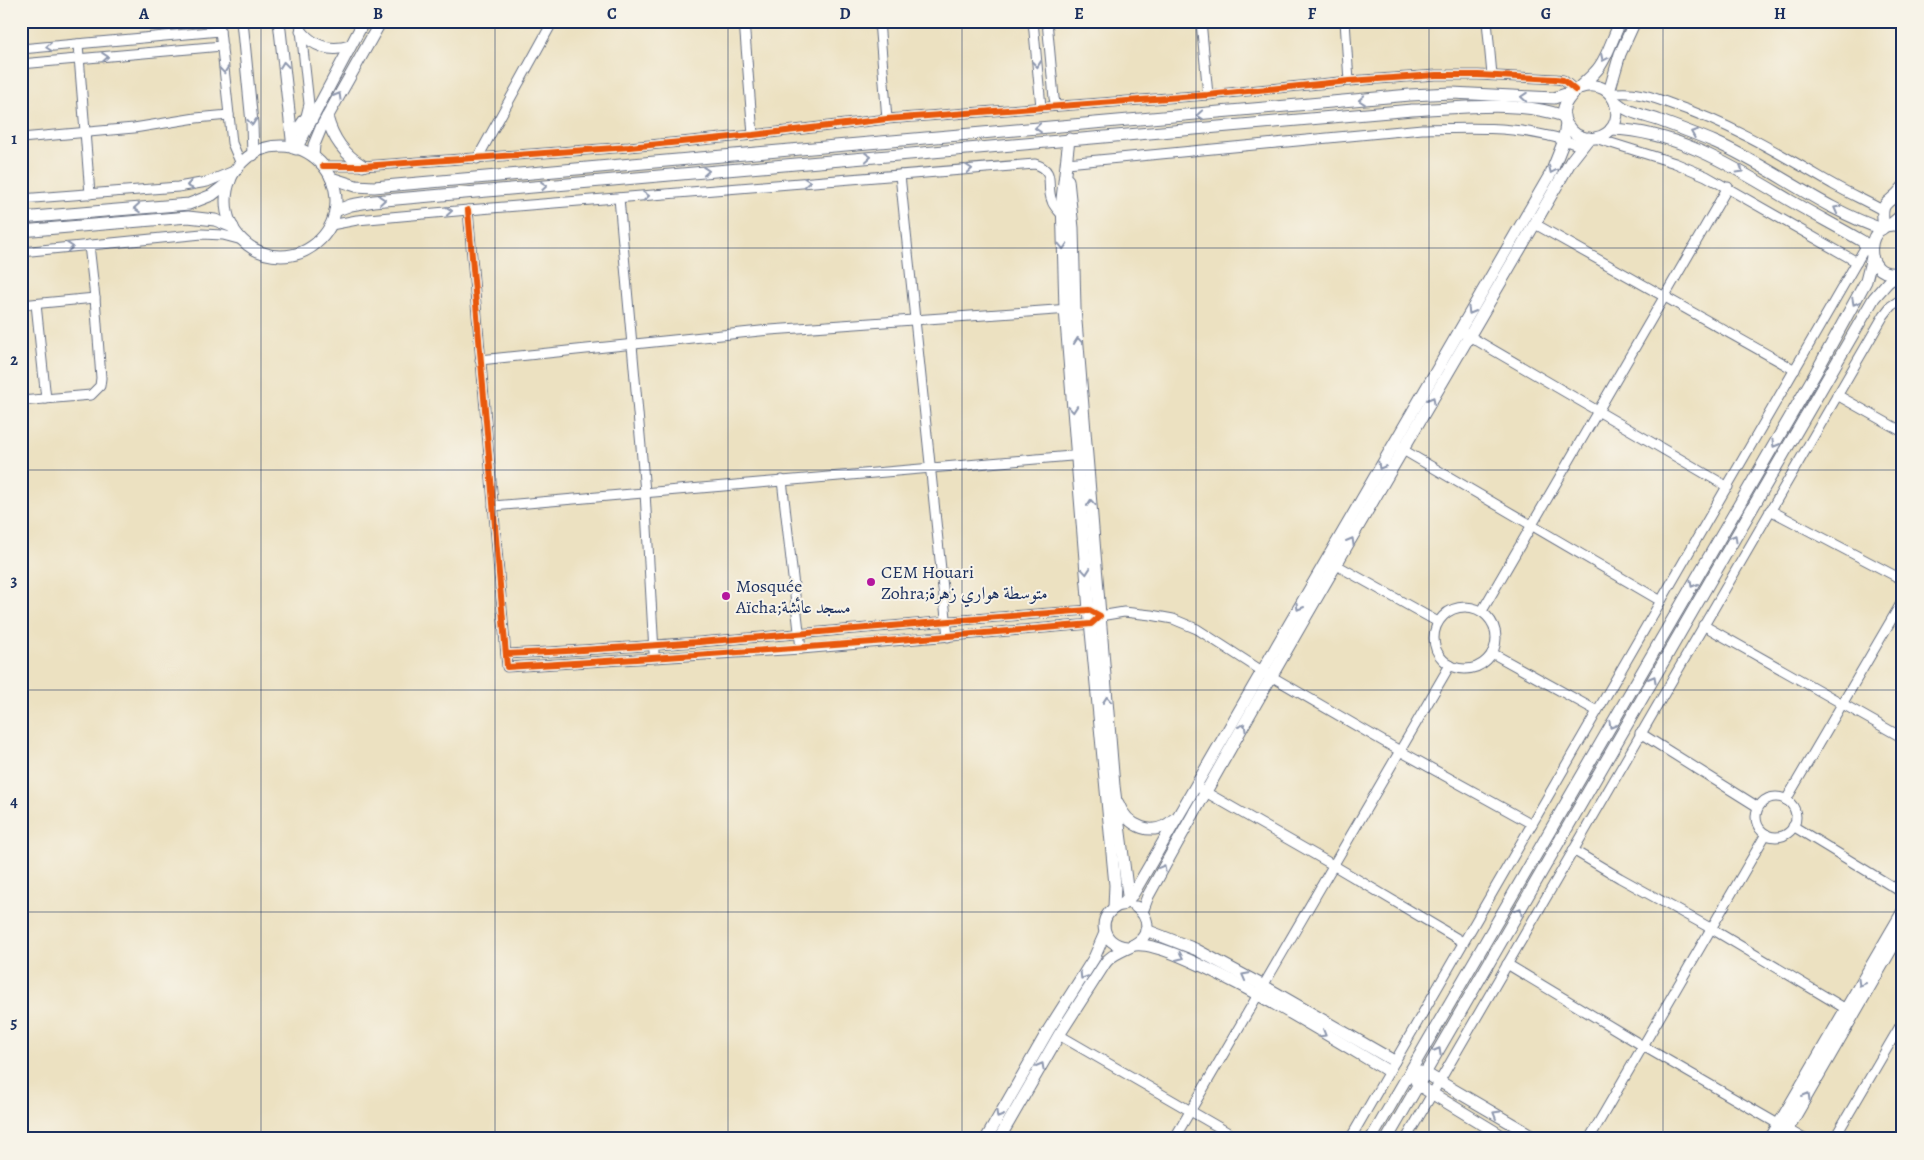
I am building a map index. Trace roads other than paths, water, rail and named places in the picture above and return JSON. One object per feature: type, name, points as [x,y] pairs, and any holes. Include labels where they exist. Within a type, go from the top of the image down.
[{"type":"street","points":[[242,21],[252,123],[253,155]]},
{"type":"street","points":[[280,21],[292,136],[295,148]]},
{"type":"street","points":[[295,148],[364,21]]},
{"type":"street","points":[[313,156],[317,135],[381,21]]},
{"type":"street","points":[[477,159],[553,21]]},
{"type":"street","points":[[744,21],[753,135]]},
{"type":"street","points":[[879,21],[887,119]]},
{"type":"street","points":[[1032,21],[1041,107]]},
{"type":"street","points":[[1047,21],[1056,106]]},
{"type":"street","points":[[1201,21],[1208,95]]},
{"type":"street","points":[[1345,21],[1349,81]]},
{"type":"street","points":[[1487,21],[1492,75]]},
{"type":"street","points":[[999,1139],[1060,1035],[1109,959],[1144,937],[1147,924],[1142,912],[1148,896],[1200,789],[1465,333],[1551,172],[1563,141],[1564,107],[1575,90],[1599,69],[1621,21]]},
{"type":"street","points":[[1067,163],[1422,129],[1492,129],[1550,136],[1563,141],[1589,141],[1604,135],[1616,121],[1617,112],[1612,96],[1620,54],[1635,21]]},
{"type":"street","points":[[21,49],[78,44],[219,26],[236,171],[226,204],[233,227],[242,240],[261,252],[283,256],[298,254],[311,247],[331,225],[336,200],[331,178],[313,156],[295,148],[279,147],[265,149],[253,155],[236,171],[212,195],[189,204],[21,218]]},
{"type":"street","points":[[292,136],[306,116],[309,104],[301,26]]},
{"type":"street","points":[[301,26],[312,42],[327,48],[350,46]]},
{"type":"street","points":[[78,44],[90,194]]},
{"type":"street","points":[[21,64],[222,46]]},
{"type":"street","points":[[323,166],[363,166],[477,159],[753,135],[887,119],[1208,95],[1349,81],[1436,75],[1492,75],[1556,79],[1563,80],[1575,90]]},
{"type":"street","points":[[331,178],[356,186],[374,187],[1410,95],[1452,93],[1554,98],[1587,85],[1595,85],[1612,96],[1627,111],[1716,142],[1866,224],[1903,227]]},
{"type":"street","points":[[1612,96],[1624,92],[1636,93],[1697,113],[1768,146],[1837,187],[1882,210]]},
{"type":"street","points":[[335,211],[351,205],[374,201],[1069,139],[1412,110],[1506,107],[1539,110],[1565,120],[1571,130],[1589,141],[1675,163],[1728,187],[1857,262]]},
{"type":"street","points":[[21,138],[134,128],[196,118],[229,115]]},
{"type":"street","points":[[327,117],[339,146],[363,166]]},
{"type":"street","points":[[1611,129],[1632,130],[1653,135],[1691,147],[1732,166],[1862,241],[1870,249],[1882,270],[1903,272]]},
{"type":"street","points":[[1069,139],[1062,190],[1062,214],[1082,455],[1100,616],[1124,904]]},
{"type":"street","points":[[1465,333],[1535,224],[1571,161],[1589,141]]},
{"type":"street","points":[[1067,163],[1073,228],[1070,309]]},
{"type":"street","points":[[331,225],[357,220],[468,210],[1035,164],[1043,167],[1048,173],[1052,201],[1062,214]]},
{"type":"street","points":[[21,199],[188,186],[207,182],[236,171]]},
{"type":"street","points":[[900,175],[948,637]]},
{"type":"street","points":[[1482,611],[1663,296],[1728,187]]},
{"type":"street","points":[[1885,227],[1882,210],[1885,204],[1903,187]]},
{"type":"street","points":[[619,198],[645,492],[655,658]]},
{"type":"street","points":[[468,210],[507,668],[801,649],[948,637],[1090,624],[1100,616],[1124,612],[1173,620],[1197,629],[1267,673],[1400,751],[1532,824]]},
{"type":"street","points":[[1371,1139],[1815,374],[1866,281],[1870,249],[1876,233],[1903,214]]},
{"type":"street","points":[[21,231],[188,217],[215,220],[233,227]]},
{"type":"street","points":[[1535,224],[1795,370]]},
{"type":"street","points":[[21,252],[202,234],[222,235],[242,240]]},
{"type":"street","points":[[21,401],[91,395],[100,386],[95,298],[89,245]]},
{"type":"street","points":[[1350,1139],[1857,262],[1870,249]]},
{"type":"street","points":[[1387,1139],[1874,298],[1888,282],[1903,272]]},
{"type":"street","points":[[21,305],[95,298]]},
{"type":"street","points":[[1406,1139],[1884,315],[1891,306],[1903,298]]},
{"type":"street","points":[[36,304],[46,399]]},
{"type":"street","points":[[480,360],[770,330],[1070,309]]},
{"type":"street","points":[[1465,333],[1728,487]]},
{"type":"street","points":[[1837,395],[1903,432]]},
{"type":"street","points":[[1399,447],[1661,601]]},
{"type":"street","points":[[493,506],[1082,455]]},
{"type":"street","points":[[1082,455],[1090,624],[1115,885],[1124,904],[1142,912]]},
{"type":"street","points":[[782,480],[801,649]]},
{"type":"street","points":[[1770,510],[1903,580]]},
{"type":"street","points":[[1331,562],[1438,622]]},
{"type":"street","points":[[1786,800],[1903,600]]},
{"type":"street","points":[[1462,606],[1482,611],[1490,618],[1495,627],[1497,638],[1490,658],[1481,665],[1471,669],[1460,669],[1450,665],[1436,651],[1434,631],[1438,622],[1444,614],[1462,606]]},
{"type":"street","points":[[506,654],[653,646],[946,620],[1089,610],[1100,616]]},
{"type":"street","points":[[1703,625],[1903,738]]},
{"type":"street","points":[[1492,653],[1597,712]]},
{"type":"street","points":[[1174,1139],[1259,990],[1450,665]]},
{"type":"street","points":[[1640,733],[1758,807]]},
{"type":"street","points":[[1114,786],[1122,813],[1129,822],[1148,830],[1169,825],[1200,789]]},
{"type":"street","points":[[1200,789],[1463,942]]},
{"type":"street","points":[[1774,797],[1786,800],[1794,810],[1796,817],[1792,826],[1786,834],[1779,836],[1766,834],[1758,825],[1756,819],[1758,807],[1762,802],[1774,797]]},
{"type":"street","points":[[986,1139],[1049,1029],[1094,958],[1105,933],[1105,919],[1124,904],[1179,814]]},
{"type":"street","points":[[1792,826],[1903,892]]},
{"type":"street","points":[[1589,1139],[1766,834]]},
{"type":"street","points":[[1573,850],[1712,929],[1850,1012]]},
{"type":"street","points":[[1770,1139],[1783,1131],[1850,1012],[1903,911]]},
{"type":"street","points":[[1850,1012],[1903,929]]},
{"type":"street","points":[[1146,930],[1195,949],[1259,990],[1391,1066]]},
{"type":"street","points":[[1105,933],[1114,944],[1152,946],[1259,990]]},
{"type":"street","points":[[1508,964],[1783,1131],[1804,1139]]},
{"type":"street","points":[[1834,1139],[1903,1021]]},
{"type":"street","points":[[1060,1035],[1240,1139]]},
{"type":"street","points":[[1410,1071],[1425,1072],[1538,1139]]},
{"type":"street","points":[[1410,1071],[1418,1085],[1507,1139]]},
{"type":"place","name":"CEM Houari Zohra;متوسطة هواري زهرة","points":[[871,582]]},
{"type":"place","name":"Mosquée Aïcha;مسجد عائشة","points":[[726,596]]}]
